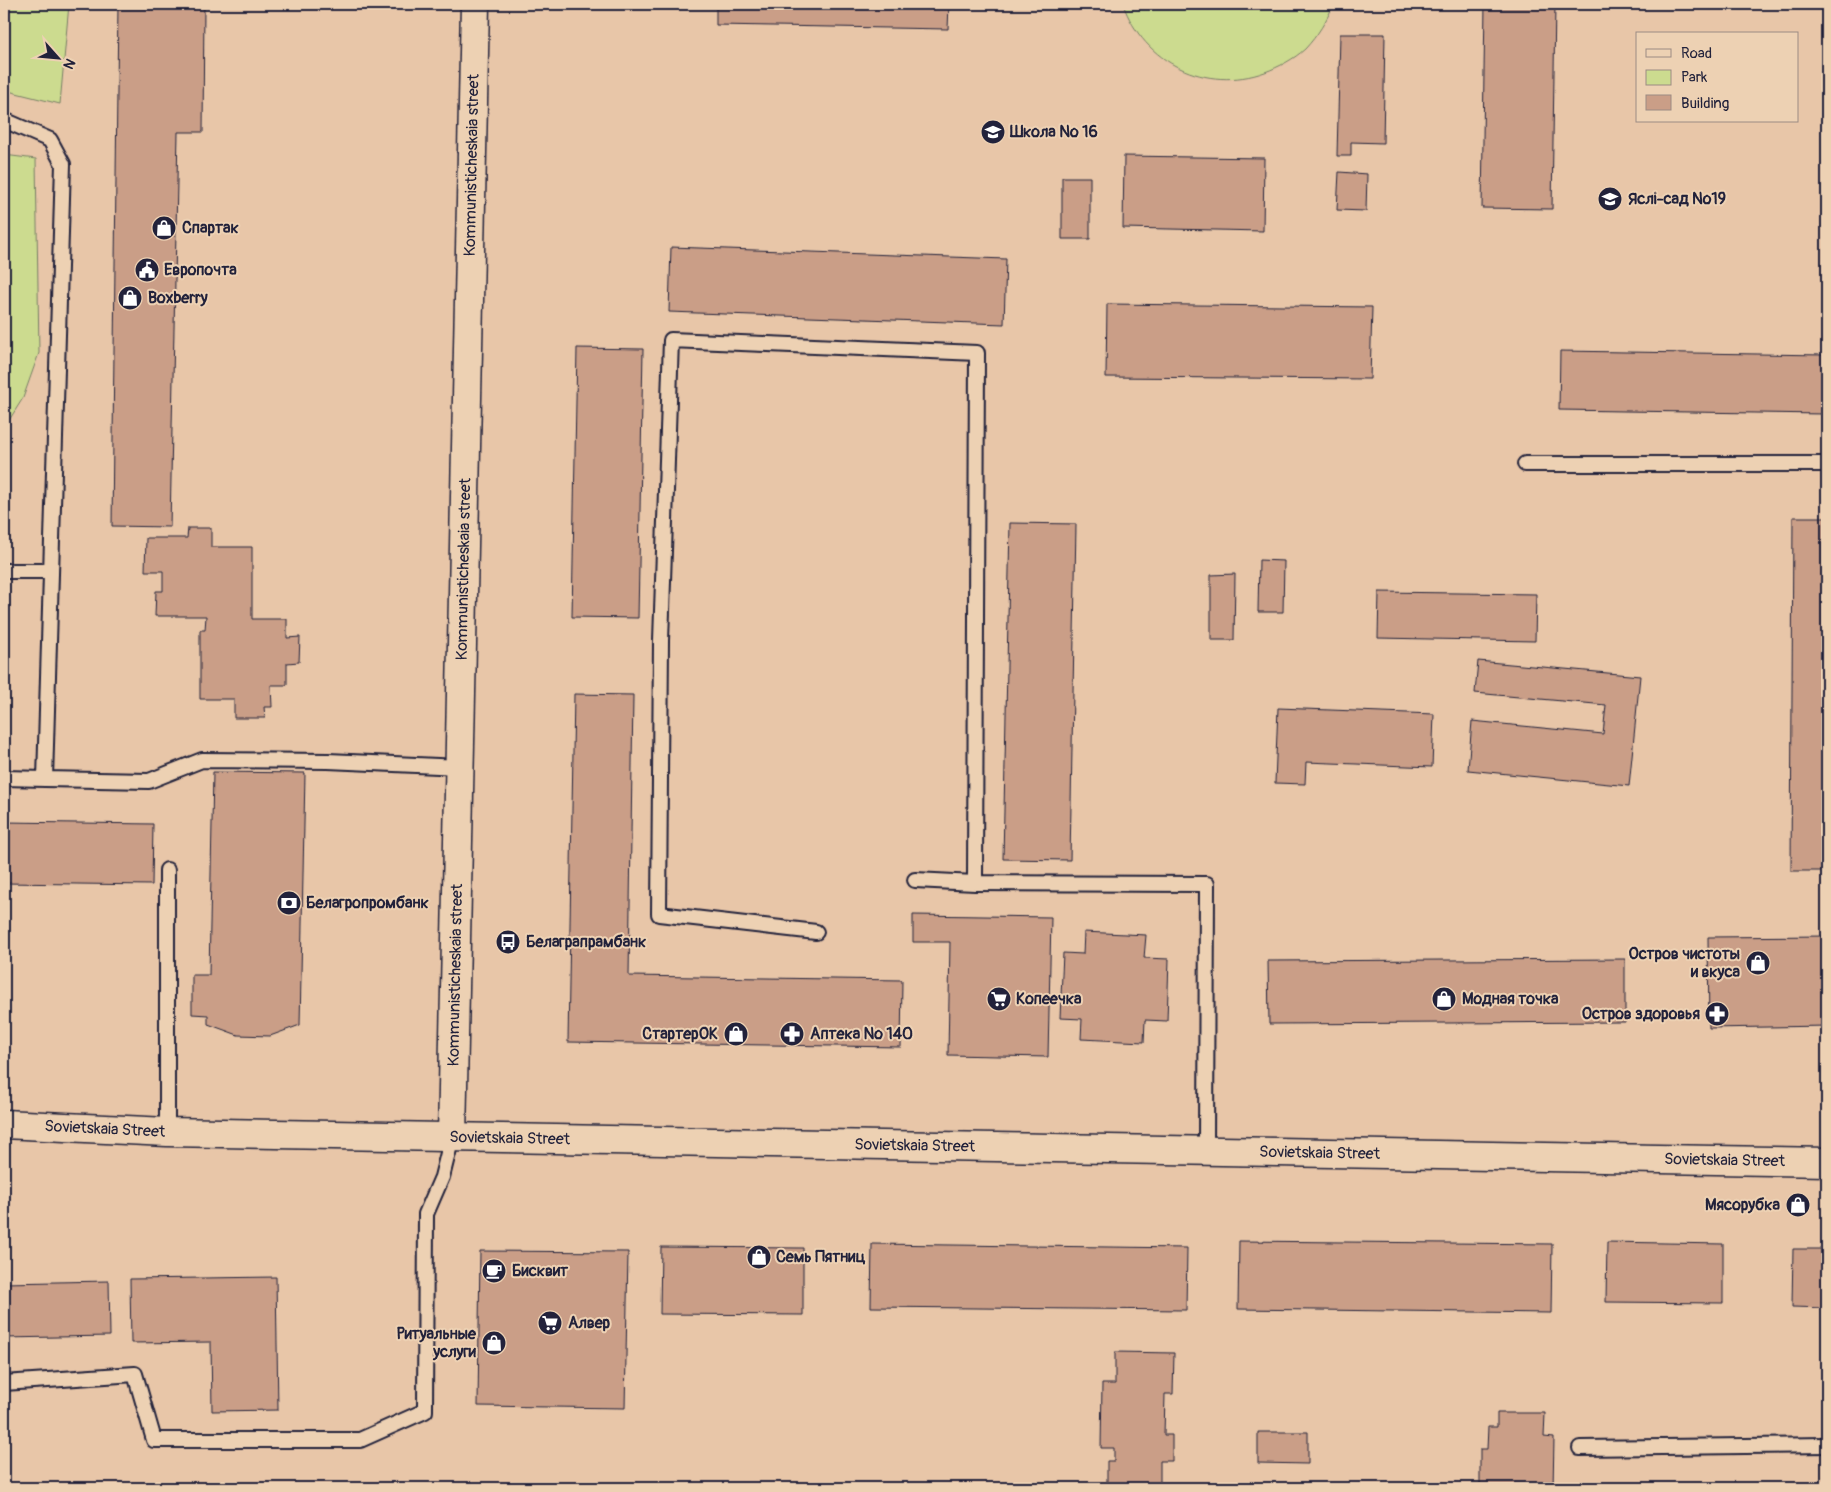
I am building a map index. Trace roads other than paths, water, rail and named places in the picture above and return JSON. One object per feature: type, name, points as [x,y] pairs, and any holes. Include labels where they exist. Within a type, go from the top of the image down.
[{"type":"main road","name":"Kommunisticheskaia street","points":[[452,1137],[475,4]]},
{"type":"main road","name":"Sovietskaia Street","points":[[4,1124],[167,1132],[1827,1162]]},
{"type":"lane","points":[[4,120],[50,140],[63,164],[45,779]]},
{"type":"lane","points":[[816,932],[659,914],[662,641],[671,340],[977,353],[975,883]]},
{"type":"lane","points":[[1525,464],[1827,464]]},
{"type":"lane","points":[[4,572],[51,571]]},
{"type":"lane","points":[[4,778],[149,781],[202,760],[328,761],[460,766]]},
{"type":"lane","points":[[166,870],[167,1132]]},
{"type":"lane","points":[[915,880],[975,883],[1207,884],[1206,1150]]},
{"type":"lane","points":[[4,1383],[135,1374],[154,1440],[360,1440],[425,1410],[426,1214],[442,1177],[452,1137]]},
{"type":"lane","points":[[1580,1448],[1827,1445]]},
{"type":"place","name":"Школа № 16","points":[[993,132]]},
{"type":"place","name":"Яслі-сад №19","points":[[1610,199]]},
{"type":"place","name":"Спартак","points":[[164,228]]},
{"type":"place","name":"Европочта","points":[[147,270]]},
{"type":"place","name":"Boxberry","points":[[130,298]]},
{"type":"place","name":"Белагропромбанк","points":[[289,903]]},
{"type":"place","name":"Белаграпрамбанк","points":[[508,942]]},
{"type":"place","name":"Остров чистоты и вкуса","points":[[1758,963]]},
{"type":"place","name":"Копеечка","points":[[999,999]]},
{"type":"place","name":"Модная точка","points":[[1444,999]]},
{"type":"place","name":"Остров здоровья","points":[[1717,1014]]},
{"type":"place","name":"СтартерОК","points":[[736,1034]]},
{"type":"place","name":"Аптека № 140","points":[[792,1034]]},
{"type":"place","name":"Мясорубка","points":[[1798,1205]]},
{"type":"place","name":"Семь Пятниц","points":[[759,1257]]},
{"type":"place","name":"Бисквит","points":[[494,1271]]},
{"type":"place","name":"Алвер","points":[[550,1323]]},
{"type":"place","name":"Ритуальные услуги","points":[[494,1343]]}]
